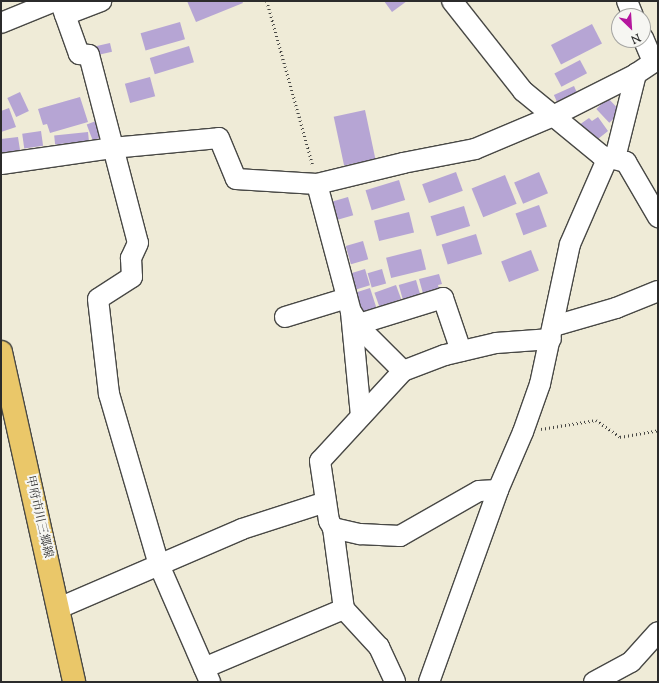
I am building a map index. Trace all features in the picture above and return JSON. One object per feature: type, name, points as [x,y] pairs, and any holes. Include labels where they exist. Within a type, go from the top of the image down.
[{"type":"main road","name":"甲府市川三郷線","points":[[1,352],[59,608],[74,682]]},
{"type":"street","points":[[1,23],[60,6],[101,1]]},
{"type":"street","points":[[452,1],[523,91],[602,156],[626,162],[658,217]]},
{"type":"street","points":[[60,6],[79,54],[89,55],[138,243],[131,258],[132,277],[98,299],[109,394],[159,565],[207,675],[344,609]]},
{"type":"street","points":[[1,164],[112,148],[219,138],[236,179],[317,184],[403,163],[475,149],[553,116],[636,74],[655,60],[648,48]]},
{"type":"street","points":[[429,682],[498,490],[523,432],[540,384],[553,332],[570,244],[612,158],[636,74]]},
{"type":"street","points":[[317,184],[352,311],[361,416]]},
{"type":"street","points":[[395,682],[379,647],[344,609],[333,528],[326,502],[320,461],[403,371],[462,351],[553,332],[658,291]]},
{"type":"street","points":[[285,317],[352,311],[443,298],[462,351]]},
{"type":"street","points":[[352,311],[403,371]]},
{"type":"street","points":[[333,528],[360,534],[400,536],[479,491],[498,490]]},
{"type":"street","points":[[59,608],[242,529],[326,502]]},
{"type":"street","points":[[594,682],[631,662],[658,632]]},
{"type":"path","points":[[268,1],[317,184]]},
{"type":"path","points":[[523,432],[596,420],[620,437],[658,430]]},
{"type":"building","points":[[187,1],[242,1],[243,3],[196,22]]},
{"type":"building","points":[[384,1],[407,1],[392,12]]},
{"type":"building","points":[[180,22],[185,39],[146,51],[141,33]]},
{"type":"building","points":[[592,24],[602,44],[561,64],[551,45]]},
{"type":"building","points":[[110,43],[112,52],[95,56],[93,47]]},
{"type":"building","points":[[189,46],[194,62],[155,74],[150,58]]},
{"type":"building","points":[[580,60],[587,73],[561,87],[554,74]]},
{"type":"building","points":[[150,77],[155,96],[130,103],[125,84]]},
{"type":"building","points":[[574,86],[579,97],[559,106],[554,95]]},
{"type":"building","points":[[20,92],[29,111],[16,117],[7,98]]},
{"type":"building","points":[[80,97],[88,122],[50,133],[47,124],[43,125],[38,109]]},
{"type":"building","points":[[608,98],[621,112],[609,123],[596,109]]},
{"type":"building","points":[[9,108],[16,127],[1,132],[1,111]]},
{"type":"building","points":[[365,110],[375,159],[344,166],[334,117]]},
{"type":"building","points":[[598,117],[608,131],[593,143],[579,125],[589,118],[592,121]]},
{"type":"building","points":[[96,121],[102,137],[93,140],[87,125]]},
{"type":"building","points":[[41,131],[43,146],[24,148],[22,134]]},
{"type":"building","points":[[88,132],[89,141],[55,145],[54,136]]},
{"type":"building","points":[[18,137],[20,150],[1,153],[1,139]]},
{"type":"building","points":[[456,172],[463,191],[429,203],[422,184]]},
{"type":"building","points":[[539,172],[548,193],[523,204],[514,183]]},
{"type":"building","points":[[505,175],[517,204],[483,217],[472,188]]},
{"type":"building","points":[[399,180],[405,200],[372,210],[366,190]]},
{"type":"building","points":[[348,197],[353,215],[336,220],[331,202]]},
{"type":"building","points":[[539,205],[547,227],[523,235],[516,214]]},
{"type":"building","points":[[464,206],[470,226],[437,236],[431,216]]},
{"type":"building","points":[[409,212],[414,232],[379,241],[374,221]]},
{"type":"building","points":[[476,234],[482,254],[448,265],[442,245]]},
{"type":"building","points":[[363,241],[368,259],[351,264],[346,246]]},
{"type":"building","points":[[421,249],[426,269],[391,278],[386,258]]},
{"type":"building","points":[[531,250],[539,271],[509,282],[501,261]]},
{"type":"building","points":[[365,269],[370,285],[353,291],[348,274]]},
{"type":"building","points":[[382,269],[386,283],[372,288],[368,273]]},
{"type":"building","points":[[439,274],[442,284],[438,285],[440,293],[424,297],[419,279]]},
{"type":"building","points":[[416,280],[421,297],[404,302],[399,285]]},
{"type":"building","points":[[396,285],[401,299],[380,307],[374,293]]},
{"type":"building","points":[[370,288],[377,309],[359,315],[352,294]]}]
